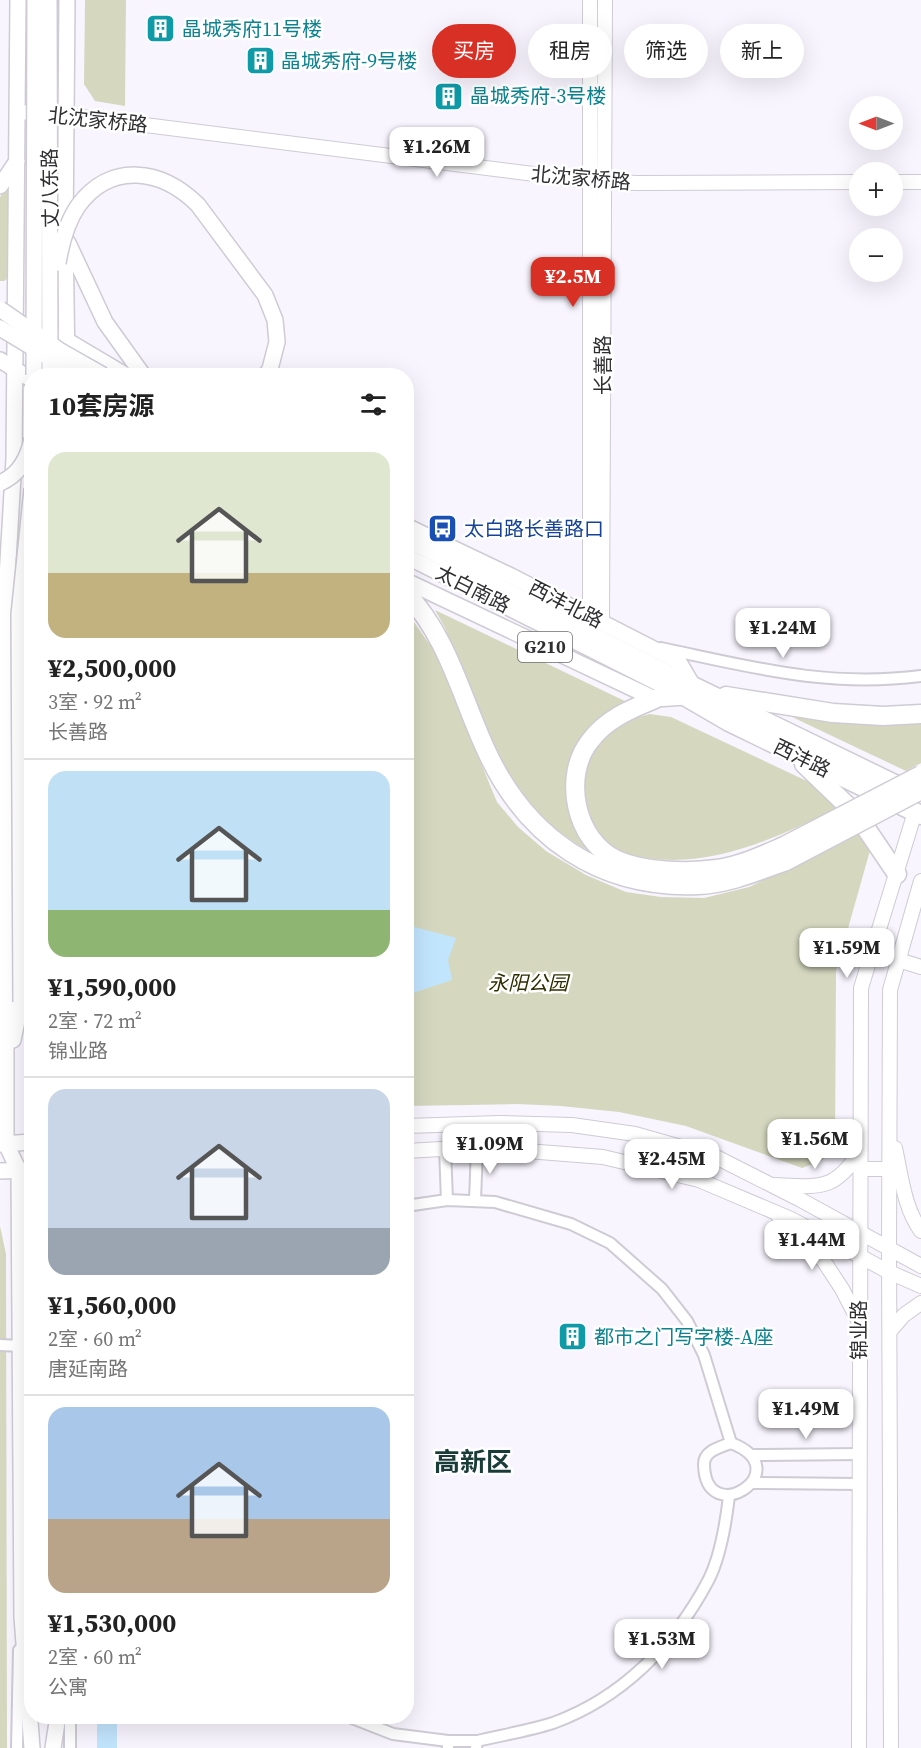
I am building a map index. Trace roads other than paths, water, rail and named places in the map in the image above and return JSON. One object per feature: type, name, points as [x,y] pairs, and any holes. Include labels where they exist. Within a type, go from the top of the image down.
[{"type":"highway","points":[[414,603],[431,624],[442,644],[486,751],[506,788],[549,839],[581,860],[599,867],[644,881],[670,884],[700,885],[741,877],[921,775]]},
{"type":"highway","points":[[665,687],[606,724],[589,741],[577,768],[575,790],[585,830],[597,847],[617,860],[647,868],[678,871],[717,869],[784,854],[921,790]]},
{"type":"highway","name":"西沣路","points":[[689,691],[710,694],[919,808]]},
{"type":"highway","name":"西沣路","points":[[689,691],[729,722],[919,808]]},
{"type":"highway","points":[[710,694],[833,713],[883,716],[921,714]]},
{"type":"highway","points":[[792,752],[857,815],[897,874]]},
{"type":"main road","points":[[18,0],[17,161],[8,309],[15,369],[14,459],[3,658],[7,1065],[3,1144],[24,1169]]},
{"type":"main road","name":"丈八东路","points":[[34,368],[35,0]]},
{"type":"main road","name":"丈八东路","points":[[49,0],[51,368]]},
{"type":"main road","points":[[67,0],[65,235],[67,368]]},
{"type":"main road","name":"长善路","points":[[590,0],[589,181],[596,619]]},
{"type":"main road","name":"长善路","points":[[596,619],[605,0]]},
{"type":"main road","name":"北沈家桥路","points":[[18,112],[66,115],[589,181],[849,183]]},
{"type":"main road","points":[[0,186],[17,161]]},
{"type":"main road","points":[[52,298],[61,245],[76,208],[92,190],[111,180],[129,175],[148,176],[165,181],[186,194],[198,205],[265,295],[275,320],[277,342],[270,368]]},
{"type":"main road","points":[[903,182],[921,182]]},
{"type":"main road","points":[[65,235],[105,322],[138,368]]},
{"type":"main road","points":[[0,298],[8,309],[59,350],[91,368]]},
{"type":"main road","points":[[8,309],[113,368]]},
{"type":"main road","points":[[0,328],[66,368]]},
{"type":"main road","points":[[0,360],[24,375]]},
{"type":"main road","points":[[0,483],[9,479],[24,461]]},
{"type":"main road","points":[[0,469],[10,533]]},
{"type":"main road","name":"西沣北路","points":[[414,530],[511,576],[679,662],[689,691]]},
{"type":"main road","name":"太白南路","points":[[414,544],[665,687]]},
{"type":"main road","name":"太白南路","points":[[414,560],[665,687]]},
{"type":"main road","points":[[7,1065],[21,1002],[19,615],[24,567]]},
{"type":"main road","name":"G210","points":[[414,584],[665,687],[689,691]]},
{"type":"main road","points":[[665,687],[689,691]]},
{"type":"main road","name":"锦业路","points":[[859,1748],[861,988],[919,808]]},
{"type":"main road","name":"锦业路","points":[[891,1748],[890,990],[921,881]]},
{"type":"main road","points":[[873,952],[921,967]]},
{"type":"main road","points":[[414,1126],[500,1123],[572,1125],[635,1134],[716,1158],[921,1266]]},
{"type":"main road","points":[[890,1123],[904,1191],[915,1223],[921,1231]]},
{"type":"main road","points":[[3,1144],[24,1143]]},
{"type":"main road","points":[[414,1151],[477,1147],[603,1157],[699,1180],[774,1212],[889,1272],[921,1286]]},
{"type":"main road","points":[[770,1185],[829,1184],[846,1173],[860,1151]]},
{"type":"main road","points":[[860,1169],[889,1169]]},
{"type":"main road","points":[[0,1171],[24,1170]]},
{"type":"main road","points":[[774,1212],[803,1244],[824,1260],[860,1323]]},
{"type":"main road","points":[[24,1214],[21,1346],[24,1669]]},
{"type":"main road","points":[[890,1331],[904,1315],[921,1303]]},
{"type":"main road","points":[[26,1724],[27,1747]]},
{"type":"main road","points":[[27,1747],[31,1724]]},
{"type":"main road","points":[[53,1724],[53,1748]]},
{"type":"main road","points":[[53,1748],[57,1724]]},
{"type":"street","points":[[646,645],[761,670],[805,677],[848,680],[921,675]]},
{"type":"street","points":[[475,1201],[477,1147]]},
{"type":"street","points":[[445,1149],[447,1200]]},
{"type":"street","points":[[414,1205],[447,1200],[495,1202],[572,1224],[610,1243],[662,1289],[687,1321],[704,1355],[731,1443]]},
{"type":"street","points":[[0,1345],[21,1346]]},
{"type":"street","points":[[752,1455],[756,1471],[752,1483],[742,1491],[729,1496],[719,1494],[710,1485],[705,1474],[704,1461],[709,1453],[731,1443],[740,1446],[752,1455],[859,1454]]},
{"type":"street","points":[[752,1483],[859,1484]]},
{"type":"street","points":[[367,1724],[393,1734],[448,1744],[476,1744],[552,1723],[590,1706],[619,1689],[646,1666],[672,1636],[709,1579],[726,1525],[729,1496]]},
{"type":"street","points":[[70,1724],[70,1748]]},
{"type":"water","points":[[414,927],[456,938],[448,960],[452,980],[414,993]]},
{"type":"waterway","points":[[107,1724],[107,1748]]},
{"type":"place","name":"晶城秀府11号楼","points":[[161,29]]},
{"type":"place","name":"晶城秀府-9号楼","points":[[260,61]]},
{"type":"place","name":"晶城秀府-3号楼","points":[[449,96]]},
{"type":"place","name":"太白路长善路口","points":[[443,529]]},
{"type":"place","name":"都市之门写字楼-A座","points":[[573,1337]]},
{"type":"district","name":"高新区","points":[[473,1462]]},
{"type":"park label","name":"永阳公园","points":[[528,983]]}]
